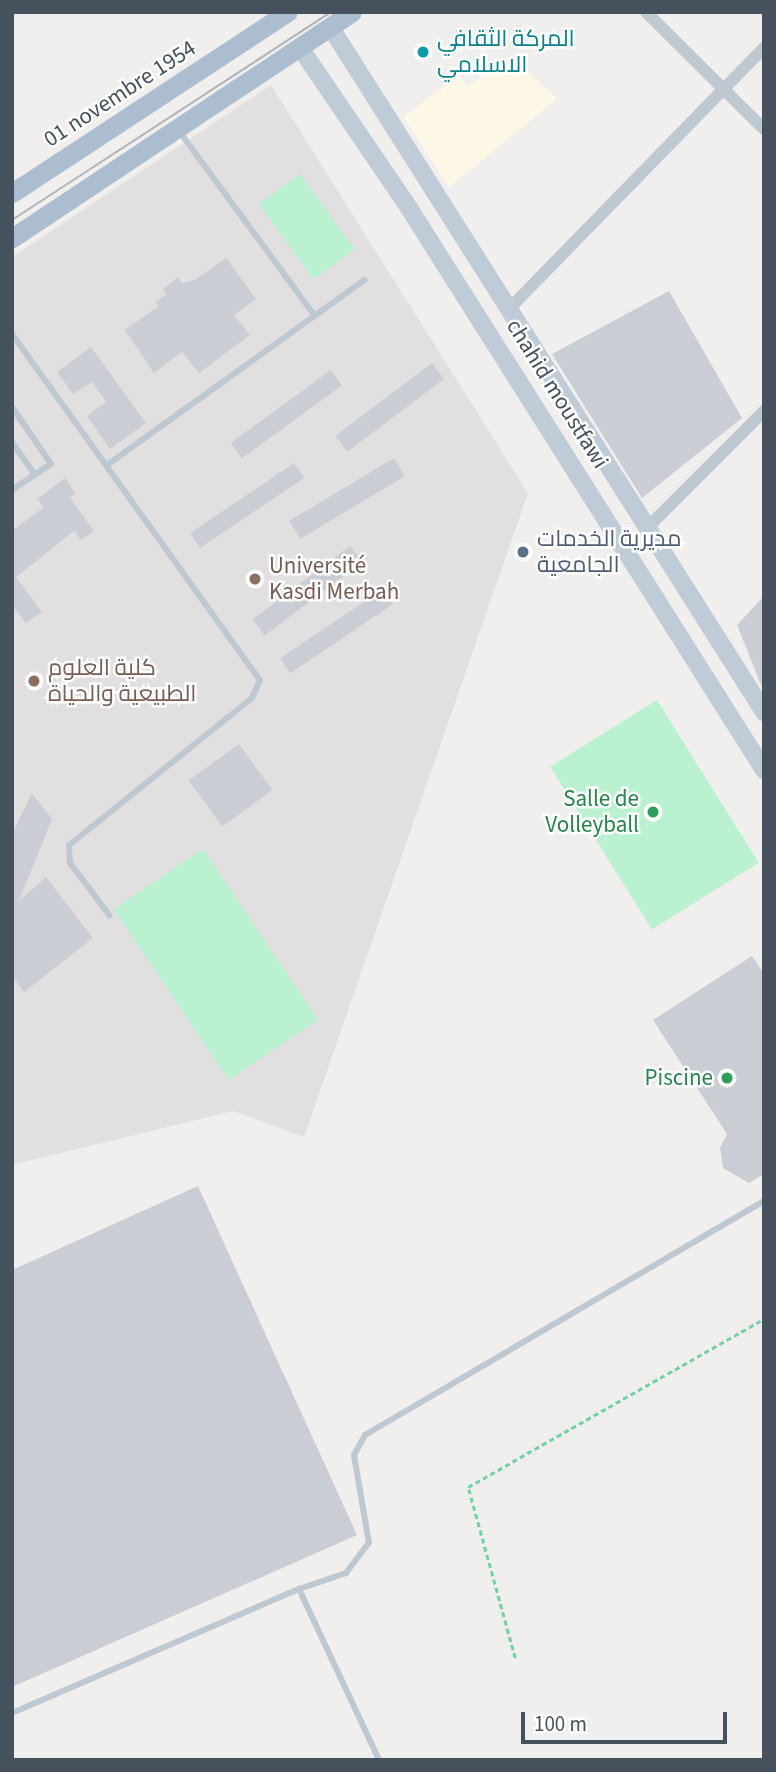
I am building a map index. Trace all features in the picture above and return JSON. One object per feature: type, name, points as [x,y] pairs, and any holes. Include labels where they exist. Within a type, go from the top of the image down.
[{"type":"main road","name":"01 novembre 1954","points":[[12,192],[288,12]]},
{"type":"main road","points":[[12,238],[178,131],[352,12]]},
{"type":"main road","name":"chahid moustfawi","points":[[331,28],[507,311],[649,526],[764,712]]},
{"type":"main road","name":"chahid moustfawi","points":[[300,49],[431,242],[764,770]]},
{"type":"street","points":[[646,12],[764,129]]},
{"type":"street","points":[[507,311],[764,48]]},
{"type":"street","points":[[649,526],[764,411]]},
{"type":"lane","points":[[178,131],[314,316]]},
{"type":"lane","points":[[107,465],[364,280]]},
{"type":"lane","points":[[12,334],[260,680],[252,698],[69,845],[70,863],[110,916]]},
{"type":"lane","points":[[12,407],[51,464],[12,490]]},
{"type":"lane","points":[[12,442],[34,475]]},
{"type":"lane","points":[[12,1713],[299,1589],[346,1573],[369,1543],[354,1455],[365,1435],[764,1201]]},
{"type":"lane","points":[[299,1589],[379,1760]]},
{"type":"path","points":[[515,1658],[468,1487],[764,1319]]},
{"type":"shaded area","points":[[511,56],[557,99],[449,187],[403,117],[460,75],[468,86]]},
{"type":"shaded area","name":"Université Kasdi Merbah","points":[[271,85],[528,493],[304,1137],[233,1111],[12,1165],[12,257]]},
{"type":"green space","points":[[300,174],[355,249],[313,279],[259,204]]},
{"type":"green space","name":"Salle de Volleyball","points":[[657,700],[759,863],[652,930],[550,767]]},
{"type":"green space","points":[[203,849],[318,1020],[229,1080],[113,909]]},
{"type":"building","points":[[226,258],[256,299],[234,315],[250,335],[199,373],[182,352],[154,373],[125,330],[159,306],[155,302],[167,294],[163,289],[178,277],[182,283],[195,280]]},
{"type":"building","points":[[669,291],[742,418],[642,498],[552,354]]},
{"type":"building","points":[[91,347],[146,423],[110,449],[87,416],[106,402],[92,382],[73,394],[57,372]]},
{"type":"building","points":[[432,363],[444,379],[347,452],[335,436]]},
{"type":"building","points":[[331,370],[342,385],[242,458],[231,443]]},
{"type":"building","points":[[394,458],[405,476],[300,539],[289,521]]},
{"type":"building","points":[[294,463],[304,478],[200,548],[190,533]]},
{"type":"building","points":[[65,478],[75,493],[70,498],[94,531],[81,540],[74,531],[16,577],[42,612],[26,623],[12,605],[12,531],[44,507],[37,499]]},
{"type":"building","points":[[350,546],[362,562],[265,635],[253,619]]},
{"type":"building","points":[[383,589],[393,604],[290,673],[280,658]]},
{"type":"building","points":[[764,596],[764,690],[763,690],[737,625]]},
{"type":"building","points":[[239,744],[273,790],[222,827],[189,780]]},
{"type":"building","points":[[32,793],[52,819],[19,901],[46,877],[93,938],[24,992],[12,976],[12,834]]},
{"type":"building","name":"Piscine","points":[[752,956],[764,974],[764,1174],[749,1183],[723,1168],[720,1148],[727,1134],[653,1020]]},
{"type":"building","points":[[198,1186],[357,1535],[12,1687],[12,1270]]},
{"type":"tram line","points":[[12,220],[331,12]]},
{"type":"place","name":"المركة الثقافي الاسلامي","points":[[423,52]]},
{"type":"place","name":"مديرية الخدمات الجامعية","points":[[523,552]]},
{"type":"place","name":"Université Kasdi Merbah","points":[[255,579]]},
{"type":"place","name":"كلية العلوم الطبيعية والحياة","points":[[34,681]]},
{"type":"place","name":"Salle de Volleyball","points":[[653,812]]},
{"type":"place","name":"Piscine","points":[[727,1078]]}]
